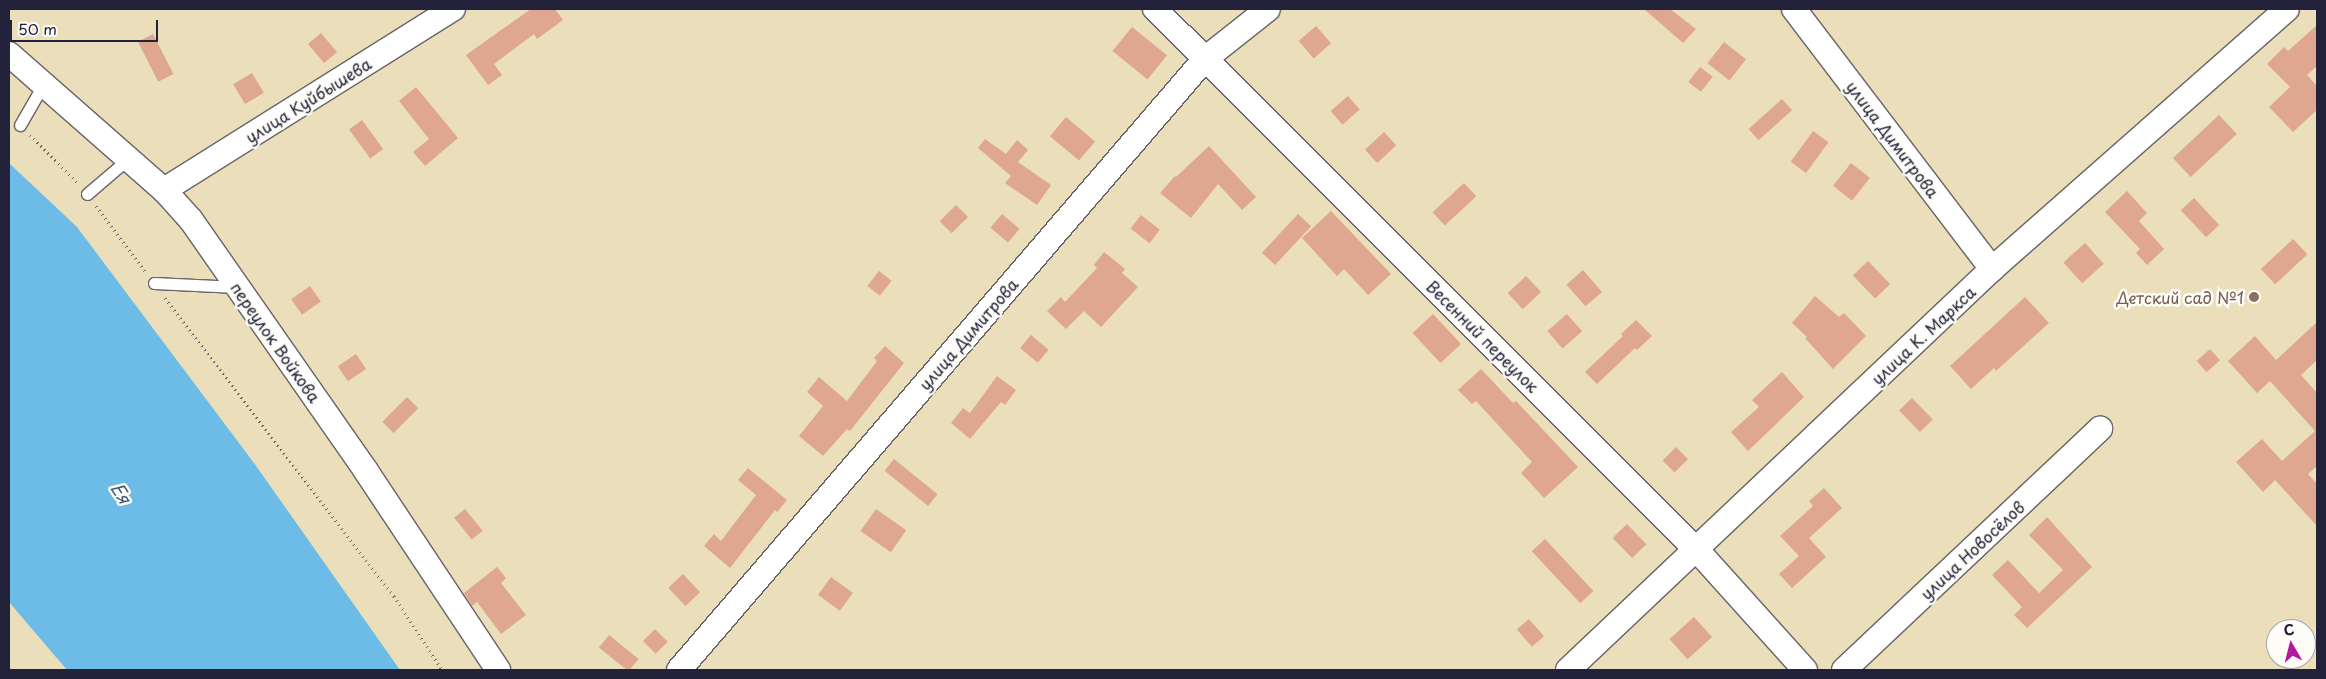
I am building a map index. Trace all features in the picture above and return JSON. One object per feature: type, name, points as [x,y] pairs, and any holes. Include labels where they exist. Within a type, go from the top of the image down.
[{"type":"street","name":"улица Куйбышева","points":[[164,190],[453,9]]},
{"type":"street","name":"Весенний переулок","points":[[1156,9],[1696,549],[1805,670]]},
{"type":"street","name":"улица Димитрова","points":[[679,670],[1205,59],[1268,9]]},
{"type":"street","name":"улица Димитрова","points":[[1794,9],[1992,270]]},
{"type":"street","name":"улица К. Маркса","points":[[1568,670],[1992,270],[2287,9]]},
{"type":"street","name":"переулок Войкова","points":[[9,54],[164,190],[191,220],[366,471],[498,670]]},
{"type":"street","name":"улица Новосёлов","points":[[1844,670],[2100,429]]},
{"type":"lane","points":[[20,125],[43,85]]},
{"type":"lane","points":[[87,194],[128,159]]},
{"type":"lane","points":[[154,283],[238,286]]},
{"type":"path","points":[[20,125],[87,194],[394,596],[442,670]]},
{"type":"water","name":"Ея","points":[[9,163],[77,227],[254,463],[400,670],[67,670],[9,602]]},
{"type":"building","points":[[531,9],[555,9],[563,20],[537,39],[534,34],[494,64],[502,75],[488,85],[466,55]]},
{"type":"building","points":[[1644,9],[1670,9],[1696,29],[1683,43]]},
{"type":"building","points":[[2317,25],[2317,66],[2307,75],[2317,86],[2317,110],[2293,132],[2269,107],[2290,87],[2267,64],[2284,47],[2288,51]]},
{"type":"building","points":[[1316,26],[1331,43],[1314,58],[1299,41]]},
{"type":"building","points":[[1132,27],[1167,55],[1147,79],[1112,51]]},
{"type":"building","points":[[321,33],[337,52],[324,63],[308,44]]},
{"type":"building","points":[[153,34],[173,74],[158,82],[138,42]]},
{"type":"building","points":[[1724,42],[1746,59],[1729,81],[1707,63]]},
{"type":"building","points":[[1700,67],[1713,77],[1701,92],[1688,82]]},
{"type":"building","points":[[252,73],[264,93],[245,104],[233,84]]},
{"type":"building","points":[[416,87],[458,138],[425,166],[413,152],[429,139],[399,101]]},
{"type":"building","points":[[1348,96],[1360,110],[1342,125],[1331,111]]},
{"type":"building","points":[[1782,99],[1792,110],[1759,140],[1749,129]]},
{"type":"building","points":[[2219,115],[2237,134],[2191,177],[2173,158]]},
{"type":"building","points":[[1066,117],[1095,141],[1079,161],[1050,136]]},
{"type":"building","points":[[362,120],[383,149],[370,159],[349,129]]},
{"type":"building","points":[[1813,131],[1828,142],[1806,173],[1791,162]]},
{"type":"building","points":[[1384,132],[1396,145],[1377,163],[1365,150]]},
{"type":"building","points":[[985,139],[1006,154],[1017,140],[1028,150],[1018,162],[1051,185],[1037,205],[1005,183],[1011,176],[978,148]]},
{"type":"building","points":[[1209,146],[1256,197],[1242,210],[1218,184],[1191,218],[1160,193],[1175,176]]},
{"type":"building","points":[[1851,163],[1870,178],[1852,201],[1833,186]]},
{"type":"building","points":[[1464,183],[1476,196],[1445,225],[1433,212]]},
{"type":"building","points":[[2127,191],[2147,213],[2139,221],[2164,249],[2147,265],[2136,253],[2140,249],[2105,212]]},
{"type":"building","points":[[2194,198],[2219,225],[2206,237],[2181,210]]},
{"type":"building","points":[[956,205],[968,217],[952,233],[940,221]]},
{"type":"building","points":[[1331,211],[1391,274],[1368,295],[1344,269],[1337,276],[1302,238]]},
{"type":"building","points":[[1002,214],[1020,229],[1008,243],[990,228]]},
{"type":"building","points":[[1298,214],[1311,226],[1275,265],[1262,253]]},
{"type":"building","points":[[1141,215],[1160,230],[1149,243],[1131,228]]},
{"type":"building","points":[[2293,239],[2307,254],[2275,284],[2261,269]]},
{"type":"building","points":[[2085,243],[2104,264],[2082,283],[2063,262]]},
{"type":"building","points":[[1104,252],[1125,269],[1122,273],[1138,287],[1101,327],[1084,311],[1066,329],[1047,311],[1061,297],[1065,302],[1097,268],[1094,265]]},
{"type":"building","points":[[1868,261],[1890,284],[1875,299],[1853,276]]},
{"type":"building","points":[[1583,270],[1602,292],[1585,306],[1566,284]]},
{"type":"building","points":[[879,271],[892,281],[880,296],[867,286]]},
{"type":"building","points":[[1526,276],[1541,292],[1523,309],[1508,293]]},
{"type":"building","points":[[310,286],[321,302],[302,315],[291,299]]},
{"type":"building","points":[[1815,296],[1839,317],[1844,313],[1866,336],[1833,369],[1805,338],[1807,337],[1792,323]]},
{"type":"building","points":[[2025,297],[2049,323],[1996,371],[1994,368],[1971,389],[1950,366]]},
{"type":"building","points":[[1433,314],[1461,344],[1440,363],[1413,333]]},
{"type":"building","points":[[1567,314],[1582,331],[1562,348],[1547,331]]},
{"type":"building","points":[[1636,320],[1652,336],[1637,350],[1635,348],[1597,384],[1585,372],[1623,336],[1621,334]]},
{"type":"building","points":[[2317,322],[2317,360],[2301,375],[2317,393],[2317,466],[2308,474],[2317,484],[2317,526],[2275,480],[2263,492],[2236,462],[2262,439],[2282,461],[2315,431],[2270,381],[2257,393],[2228,361],[2255,336],[2276,360]]},
{"type":"building","points":[[1031,335],[1049,350],[1038,363],[1020,348]]},
{"type":"building","points":[[885,346],[904,363],[850,431],[847,429],[823,456],[799,436],[823,406],[807,392],[819,377],[847,401],[877,361],[874,358]]},
{"type":"building","points":[[2210,349],[2220,360],[2207,372],[2197,361]]},
{"type":"building","points":[[356,354],[366,369],[348,381],[338,366]]},
{"type":"building","points":[[1481,369],[1513,403],[1516,401],[1578,467],[1544,498],[1521,473],[1532,462],[1476,401],[1472,404],[1458,390]]},
{"type":"building","points":[[1782,372],[1804,397],[1748,451],[1731,432],[1759,407],[1752,400]]},
{"type":"building","points":[[997,376],[1016,390],[1005,405],[1001,402],[970,439],[951,423],[963,408],[970,413]]},
{"type":"building","points":[[407,397],[418,408],[394,433],[382,422]]},
{"type":"building","points":[[1912,398],[1933,420],[1920,432],[1899,411]]},
{"type":"building","points":[[1676,447],[1688,459],[1675,472],[1663,460]]},
{"type":"building","points":[[894,459],[938,494],[928,506],[885,471]]},
{"type":"building","points":[[748,468],[787,500],[777,512],[775,510],[730,568],[704,546],[714,534],[721,541],[756,495],[738,480]]},
{"type":"building","points":[[1824,488],[1842,508],[1809,538],[1826,557],[1792,588],[1779,574],[1799,556],[1780,536],[1813,506],[1809,501]]},
{"type":"building","points":[[465,509],[483,531],[472,540],[454,518]]},
{"type":"building","points":[[876,509],[906,530],[891,552],[861,531]]},
{"type":"building","points":[[2047,517],[2092,567],[2027,628],[2014,615],[2022,607],[1992,575],[2008,560],[2039,593],[2063,570],[2029,535]]},
{"type":"building","points":[[1627,524],[1646,544],[1632,558],[1613,538]]},
{"type":"building","points":[[1545,539],[1593,591],[1580,603],[1532,551]]},
{"type":"building","points":[[497,567],[506,578],[501,583],[526,615],[501,634],[477,602],[472,606],[464,593]]},
{"type":"building","points":[[683,574],[700,592],[685,606],[668,588]]},
{"type":"building","points":[[831,577],[853,593],[840,611],[818,595]]},
{"type":"building","points":[[1694,617],[1712,637],[1688,659],[1669,639]]},
{"type":"building","points":[[1529,619],[1544,636],[1532,647],[1517,629]]},
{"type":"building","points":[[655,629],[668,642],[656,654],[643,641]]},
{"type":"building","points":[[609,635],[639,659],[630,670],[627,670],[599,647]]},
{"type":"place","name":"Детский сад №1","points":[[2254,297]]}]
